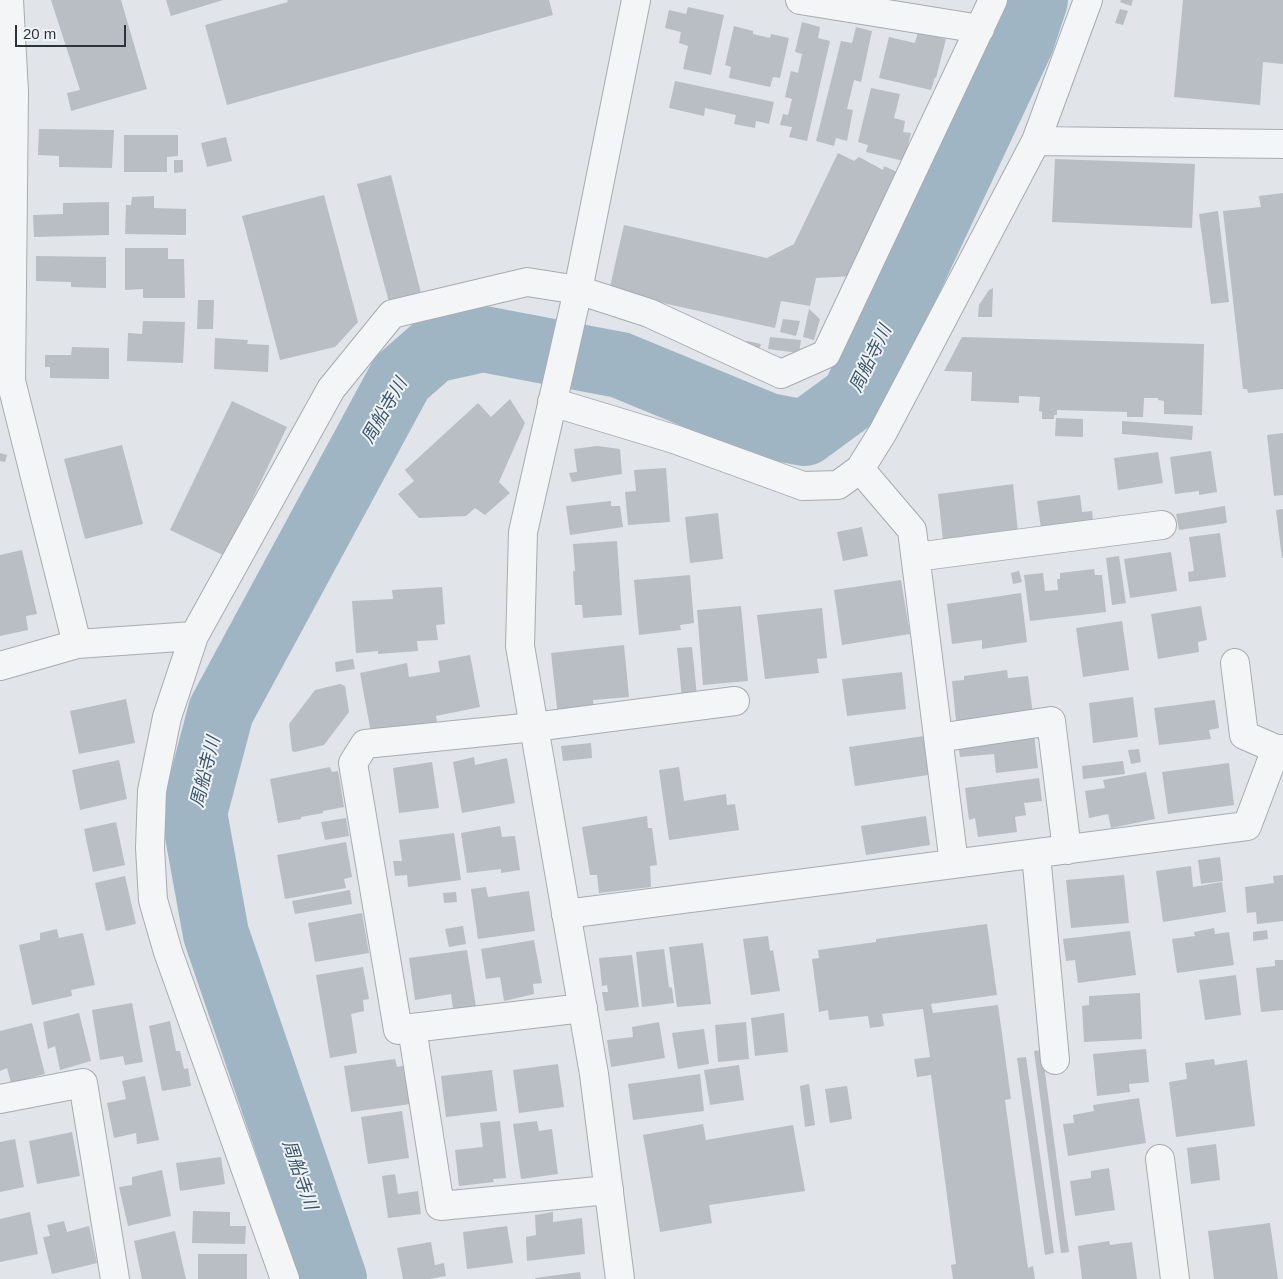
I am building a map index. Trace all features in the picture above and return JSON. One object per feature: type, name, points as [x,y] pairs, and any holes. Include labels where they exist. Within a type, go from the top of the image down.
[{"type":"street","points":[[9,0],[14,92],[11,381],[76,644]]},
{"type":"street","points":[[620,1279],[594,1074],[520,646],[523,532],[578,290],[636,0]]},
{"type":"street","points":[[800,0],[980,28]]},
{"type":"street","points":[[286,1279],[168,952],[153,900],[150,848],[152,791],[167,717],[194,636],[331,389],[392,314],[527,282],[578,290],[649,313],[781,374],[826,354],[993,0]]},
{"type":"street","points":[[552,402],[674,440],[803,486],[838,485],[860,469],[883,432],[1036,141],[1088,0]]},
{"type":"street","points":[[1036,141],[1283,144]]},
{"type":"street","points":[[860,469],[912,530],[954,864]]},
{"type":"street","points":[[916,558],[1162,525]]},
{"type":"street","points":[[0,666],[76,644],[194,636]]},
{"type":"street","points":[[566,914],[1247,826],[1280,749],[1244,735],[1235,663]]},
{"type":"street","points":[[583,1008],[398,1030],[353,763],[365,744],[534,727],[735,701]]},
{"type":"street","points":[[938,738],[1051,722],[1067,850]]},
{"type":"street","points":[[1036,854],[1054,1060]]},
{"type":"street","points":[[412,1028],[440,1206],[609,1190]]},
{"type":"street","points":[[0,1099],[83,1083],[115,1279]]},
{"type":"street","points":[[1160,1159],[1175,1279]]},
{"type":"building","points":[[51,0],[121,0],[147,89],[71,111],[67,93],[80,90]]},
{"type":"building","points":[[166,0],[223,0],[171,16]]},
{"type":"building","points":[[287,0],[549,0],[553,15],[227,105],[205,25],[288,2]]},
{"type":"building","points":[[1121,0],[1133,0],[1131,6],[1120,2]]},
{"type":"building","points":[[1183,0],[1283,0],[1283,64],[1263,62],[1260,105],[1174,97]]},
{"type":"building","points":[[688,7],[724,15],[711,75],[683,69],[688,46],[679,43],[681,32],[665,28],[669,10],[686,14]]},
{"type":"building","points":[[1120,9],[1128,11],[1123,25],[1115,23]]},
{"type":"building","points":[[802,22],[820,27],[818,38],[830,41],[807,141],[789,137],[792,127],[780,125],[783,114],[788,115],[792,99],[785,97],[791,71],[798,73],[802,54],[795,52]]},
{"type":"building","points":[[734,26],[753,31],[753,34],[770,38],[771,34],[789,38],[780,78],[773,77],[770,87],[729,78],[731,67],[725,65]]},
{"type":"building","points":[[856,27],[872,31],[861,82],[854,80],[847,109],[853,110],[847,141],[836,138],[834,146],[816,141],[841,41],[852,43]]},
{"type":"building","points":[[918,32],[946,39],[931,90],[879,78],[889,37],[915,43]]},
{"type":"building","points":[[675,81],[774,102],[769,124],[756,121],[755,128],[734,124],[736,115],[705,108],[704,116],[669,108]]},
{"type":"building","points":[[871,88],[900,94],[894,118],[905,121],[903,132],[911,133],[904,161],[866,152],[868,145],[858,142]]},
{"type":"building","points":[[39,129],[114,130],[112,168],[59,167],[59,156],[38,155]]},
{"type":"building","points":[[124,135],[178,135],[178,156],[167,157],[167,172],[124,172]]},
{"type":"building","points":[[226,137],[232,161],[207,167],[201,143]]},
{"type":"building","points":[[838,153],[854,161],[859,157],[883,170],[884,166],[906,176],[854,276],[816,278],[810,306],[781,301],[775,328],[609,291],[624,225],[767,258],[794,244]]},
{"type":"building","points":[[1055,159],[1195,164],[1192,228],[1052,222]]},
{"type":"building","points":[[174,160],[183,160],[183,172],[174,173]]},
{"type":"building","points":[[391,175],[421,293],[389,302],[357,184]]},
{"type":"building","points":[[1283,193],[1283,389],[1248,393],[1247,389],[1243,389],[1223,211],[1261,207],[1259,196]]},
{"type":"building","points":[[324,195],[358,322],[335,347],[280,360],[242,216]]},
{"type":"building","points":[[154,196],[154,208],[186,209],[186,235],[125,234],[126,205],[131,205],[132,197]]},
{"type":"building","points":[[109,202],[109,235],[34,237],[33,215],[63,214],[63,203]]},
{"type":"building","points":[[1218,211],[1229,302],[1211,304],[1199,214]]},
{"type":"building","points":[[125,248],[168,248],[168,259],[184,259],[185,298],[143,298],[143,289],[125,290]]},
{"type":"building","points":[[36,256],[106,257],[106,288],[71,287],[71,282],[36,281]]},
{"type":"building","points":[[993,288],[992,317],[978,317],[979,305],[989,290]]},
{"type":"building","points":[[198,300],[214,300],[213,329],[197,329]]},
{"type":"building","points":[[809,309],[820,319],[814,340],[803,337]]},
{"type":"building","points":[[783,319],[800,321],[796,336],[780,332]]},
{"type":"building","points":[[143,321],[185,322],[183,363],[127,361],[128,333],[142,334]]},
{"type":"building","points":[[770,337],[801,340],[799,353],[768,349]]},
{"type":"building","points":[[962,337],[1204,344],[1202,415],[1164,414],[1164,401],[1158,400],[1158,398],[1144,398],[1143,417],[1127,417],[1127,412],[1057,410],[1057,415],[1054,415],[1054,419],[1042,419],[1042,412],[1039,411],[1040,397],[1019,396],[1019,403],[971,401],[972,372],[944,371]]},
{"type":"building","points":[[215,338],[248,340],[247,344],[269,345],[268,372],[214,369]]},
{"type":"building","points":[[747,341],[761,344],[758,353],[745,350]]},
{"type":"building","points":[[72,347],[109,348],[109,379],[50,378],[50,367],[45,367],[45,355],[71,355]]},
{"type":"building","points":[[510,399],[525,423],[499,482],[510,493],[485,515],[475,508],[466,516],[419,518],[398,494],[414,481],[405,470],[478,403],[491,417]]},
{"type":"building","points":[[232,401],[287,427],[225,556],[170,530]]},
{"type":"building","points":[[1056,418],[1083,419],[1083,437],[1055,436]]},
{"type":"building","points":[[1122,421],[1193,426],[1192,440],[1122,434]]},
{"type":"building","points":[[1283,433],[1283,495],[1274,496],[1267,435]]},
{"type":"building","points":[[122,445],[143,524],[85,539],[64,459]]},
{"type":"building","points":[[597,446],[620,449],[622,474],[572,482],[569,473],[577,472],[574,449]]},
{"type":"building","points":[[1211,451],[1217,492],[1199,495],[1199,491],[1175,494],[1170,457]]},
{"type":"building","points":[[1158,452],[1163,483],[1118,490],[1114,458]]},
{"type":"building","points":[[0,453],[7,455],[5,462],[0,461]]},
{"type":"building","points":[[666,468],[670,522],[628,525],[625,492],[636,491],[634,470]]},
{"type":"building","points":[[1013,484],[1018,532],[943,541],[938,494]]},
{"type":"building","points":[[1080,495],[1082,512],[1092,511],[1093,520],[1041,528],[1037,501]]},
{"type":"building","points":[[611,501],[611,506],[620,506],[623,527],[570,535],[566,506]]},
{"type":"building","points":[[1225,506],[1227,523],[1179,530],[1176,514]]},
{"type":"building","points":[[1283,509],[1283,558],[1282,558],[1276,510]]},
{"type":"building","points":[[718,513],[723,559],[690,563],[685,517]]},
{"type":"building","points":[[862,527],[868,556],[843,561],[837,532]]},
{"type":"building","points":[[1220,533],[1226,577],[1189,582],[1188,572],[1194,571],[1189,537]]},
{"type":"building","points":[[617,541],[622,615],[583,618],[582,605],[575,605],[573,544]]},
{"type":"building","points":[[22,550],[37,614],[26,616],[28,630],[0,636],[0,555]]},
{"type":"building","points":[[1171,552],[1177,591],[1130,598],[1124,559]]},
{"type":"building","points":[[1119,556],[1126,603],[1112,605],[1106,558]]},
{"type":"building","points":[[1094,569],[1095,575],[1102,575],[1106,612],[1030,621],[1024,575],[1043,573],[1045,591],[1058,590],[1057,579],[1060,579],[1060,573]]},
{"type":"building","points":[[1019,571],[1022,582],[1013,584],[1011,573]]},
{"type":"building","points":[[690,575],[694,623],[680,625],[681,630],[639,635],[634,580]]},
{"type":"building","points":[[901,580],[910,634],[842,645],[834,590]]},
{"type":"building","points":[[442,587],[445,624],[436,625],[438,640],[417,641],[418,651],[378,654],[378,651],[356,653],[352,601],[393,599],[392,590]]},
{"type":"building","points":[[1021,593],[1027,642],[982,649],[982,640],[952,644],[947,604]]},
{"type":"building","points":[[741,606],[748,681],[703,685],[697,610]]},
{"type":"building","points":[[1201,606],[1207,640],[1198,642],[1199,652],[1158,659],[1151,614]]},
{"type":"building","points":[[822,608],[827,658],[817,659],[819,673],[765,679],[757,615]]},
{"type":"building","points":[[1122,621],[1129,670],[1083,677],[1076,628]]},
{"type":"building","points":[[624,645],[629,697],[593,700],[594,713],[558,717],[551,653]]},
{"type":"building","points":[[692,647],[697,696],[682,698],[677,648]]},
{"type":"building","points":[[470,655],[480,707],[436,716],[437,722],[371,733],[360,673],[407,663],[409,677],[440,672],[438,661]]},
{"type":"building","points":[[353,659],[355,669],[336,672],[335,662]]},
{"type":"building","points":[[1007,670],[1008,678],[1028,676],[1033,715],[957,730],[952,681],[964,680],[964,676]]},
{"type":"building","points":[[902,672],[906,709],[847,716],[842,679]]},
{"type":"building","points":[[340,684],[345,686],[349,712],[324,745],[295,752],[292,751],[289,724],[315,690]]},
{"type":"building","points":[[1133,697],[1138,737],[1093,743],[1089,703]]},
{"type":"building","points":[[126,699],[135,743],[79,754],[70,711]]},
{"type":"building","points":[[1215,700],[1219,728],[1209,730],[1211,739],[1159,745],[1154,708]]},
{"type":"building","points":[[1034,734],[1038,768],[996,773],[994,754],[960,757],[958,743]]},
{"type":"building","points":[[924,736],[928,775],[855,786],[849,747]]},
{"type":"building","points":[[591,743],[592,758],[563,761],[561,746]]},
{"type":"building","points":[[1139,749],[1141,762],[1131,764],[1128,750]]},
{"type":"building","points":[[474,757],[475,765],[507,758],[515,803],[462,813],[453,762]]},
{"type":"building","points":[[119,760],[127,799],[80,810],[72,770]]},
{"type":"building","points":[[1123,761],[1125,774],[1083,779],[1082,766]]},
{"type":"building","points":[[432,762],[439,808],[399,813],[393,768]]},
{"type":"building","points":[[1229,763],[1234,805],[1168,814],[1162,772]]},
{"type":"building","points":[[330,767],[332,772],[338,771],[344,807],[301,817],[301,819],[278,823],[270,779]]},
{"type":"building","points":[[679,767],[684,801],[726,794],[727,805],[735,804],[739,830],[669,840],[659,770]]},
{"type":"building","points":[[1146,772],[1155,819],[1111,828],[1108,814],[1089,818],[1085,791],[1105,788],[1103,780]]},
{"type":"building","points":[[1039,778],[1042,801],[1024,803],[1026,815],[1015,817],[1017,832],[978,837],[975,818],[969,820],[965,788]]},
{"type":"building","points":[[647,816],[648,828],[652,828],[657,865],[650,866],[651,887],[599,893],[597,875],[590,875],[582,827]]},
{"type":"building","points":[[926,816],[930,845],[866,855],[861,826]]},
{"type":"building","points":[[346,818],[349,836],[325,840],[321,822]]},
{"type":"building","points":[[116,822],[125,865],[93,872],[84,829]]},
{"type":"building","points":[[500,826],[502,837],[515,836],[520,870],[501,873],[501,869],[467,873],[461,833]]},
{"type":"building","points":[[454,833],[461,880],[408,887],[407,875],[395,876],[393,861],[402,861],[399,840]]},
{"type":"building","points":[[346,842],[352,877],[344,879],[346,888],[285,899],[277,855]]},
{"type":"building","points":[[1220,857],[1223,881],[1201,884],[1198,860]]},
{"type":"building","points":[[1191,866],[1193,887],[1222,882],[1226,912],[1163,922],[1156,871]]},
{"type":"building","points":[[1124,875],[1129,923],[1071,928],[1066,880]]},
{"type":"building","points":[[1283,875],[1283,921],[1257,924],[1256,912],[1247,913],[1245,887],[1274,883],[1273,876]]},
{"type":"building","points":[[125,876],[136,924],[106,931],[95,883]]},
{"type":"building","points":[[486,887],[488,897],[529,891],[535,931],[478,939],[471,889]]},
{"type":"building","points":[[350,890],[352,904],[295,914],[292,901]]},
{"type":"building","points":[[456,892],[457,902],[444,903],[443,893]]},
{"type":"building","points":[[362,913],[369,953],[315,962],[308,923]]},
{"type":"building","points":[[987,924],[997,995],[931,1004],[933,1013],[998,1005],[1011,1099],[1005,1100],[1028,1268],[1033,1266],[1035,1279],[953,1279],[951,1265],[956,1264],[931,1075],[917,1077],[914,1059],[930,1057],[923,1009],[882,1014],[884,1026],[870,1028],[868,1016],[829,1020],[828,1010],[819,1012],[812,959],[819,958],[818,950],[876,942],[876,939]]},
{"type":"building","points":[[463,926],[466,944],[449,947],[445,929]]},
{"type":"building","points":[[1214,928],[1215,934],[1229,932],[1234,965],[1177,973],[1172,939],[1195,936],[1194,932]]},
{"type":"building","points":[[57,929],[59,938],[83,933],[95,985],[71,990],[72,996],[32,1005],[19,945],[40,940],[40,933]]},
{"type":"building","points":[[1267,930],[1268,939],[1253,941],[1253,932]]},
{"type":"building","points":[[1130,931],[1136,975],[1078,983],[1075,960],[1066,961],[1063,939]]},
{"type":"building","points":[[768,936],[770,951],[773,950],[780,991],[751,995],[743,939]]},
{"type":"building","points":[[534,940],[542,983],[533,984],[534,994],[504,1001],[500,977],[486,979],[481,949]]},
{"type":"building","points":[[703,943],[711,1004],[677,1007],[669,947]]},
{"type":"building","points":[[664,949],[669,987],[672,988],[674,1003],[642,1007],[636,952]]},
{"type":"building","points":[[467,950],[476,1007],[453,1009],[451,994],[415,1000],[409,958]]},
{"type":"building","points":[[632,955],[639,1007],[605,1011],[602,992],[608,992],[607,985],[602,986],[599,958]]},
{"type":"building","points":[[1275,960],[1283,960],[1283,1010],[1261,1012],[1256,968],[1275,966]]},
{"type":"building","points":[[363,967],[369,999],[363,1000],[364,1011],[351,1014],[357,1053],[330,1058],[316,975]]},
{"type":"building","points":[[1236,975],[1241,1015],[1205,1020],[1199,980]]},
{"type":"building","points":[[1140,993],[1142,1039],[1084,1042],[1082,1006],[1089,1005],[1089,996]]},
{"type":"building","points":[[132,1003],[143,1062],[125,1065],[123,1056],[100,1060],[92,1010]]},
{"type":"building","points":[[79,1013],[91,1061],[60,1070],[55,1046],[48,1049],[43,1022]]},
{"type":"building","points":[[784,1013],[788,1052],[755,1056],[751,1018]]},
{"type":"building","points":[[170,1021],[176,1051],[180,1051],[184,1069],[188,1068],[191,1086],[162,1091],[149,1026]]},
{"type":"building","points":[[659,1022],[665,1058],[611,1067],[607,1040],[633,1037],[632,1027]]},
{"type":"building","points":[[746,1022],[749,1059],[718,1062],[715,1025]]},
{"type":"building","points":[[32,1023],[45,1074],[11,1083],[7,1068],[0,1071],[0,1031]]},
{"type":"building","points":[[704,1029],[709,1064],[678,1069],[672,1033]]},
{"type":"building","points":[[1146,1049],[1149,1082],[1129,1084],[1130,1092],[1097,1096],[1093,1054]]},
{"type":"building","points":[[1042,1050],[1069,1252],[1061,1253],[1034,1051]]},
{"type":"building","points":[[1026,1057],[1054,1253],[1045,1255],[1017,1058]]},
{"type":"building","points":[[395,1059],[397,1067],[406,1065],[411,1104],[351,1112],[344,1066]]},
{"type":"building","points":[[1214,1059],[1215,1065],[1247,1060],[1255,1126],[1176,1137],[1169,1082],[1187,1079],[1185,1063]]},
{"type":"building","points":[[558,1064],[564,1107],[519,1113],[513,1070]]},
{"type":"building","points":[[739,1065],[744,1100],[710,1105],[704,1070]]},
{"type":"building","points":[[492,1070],[497,1111],[446,1117],[441,1076]]},
{"type":"building","points":[[700,1074],[704,1111],[633,1120],[628,1084]]},
{"type":"building","points":[[145,1076],[159,1140],[137,1144],[136,1133],[114,1138],[107,1103],[126,1099],[122,1081]]},
{"type":"building","points":[[809,1084],[815,1125],[805,1127],[800,1086]]},
{"type":"building","points":[[847,1086],[852,1119],[830,1123],[825,1089]]},
{"type":"building","points":[[1139,1098],[1146,1143],[1068,1156],[1063,1124],[1074,1123],[1073,1115],[1094,1111],[1093,1105]]},
{"type":"building","points":[[402,1111],[409,1158],[368,1164],[361,1117]]},
{"type":"building","points":[[500,1121],[506,1178],[493,1179],[494,1182],[459,1186],[455,1150],[483,1147],[480,1123]]},
{"type":"building","points":[[537,1121],[539,1131],[552,1129],[558,1174],[521,1179],[513,1124]]},
{"type":"building","points":[[703,1124],[706,1140],[793,1125],[805,1191],[709,1205],[712,1223],[660,1232],[643,1135]]},
{"type":"building","points":[[72,1132],[80,1176],[37,1184],[29,1141]]},
{"type":"building","points":[[15,1139],[24,1187],[0,1192],[0,1142]]},
{"type":"building","points":[[1216,1144],[1220,1180],[1191,1184],[1187,1148]]},
{"type":"building","points":[[221,1157],[225,1184],[180,1191],[176,1163]]},
{"type":"building","points":[[1109,1168],[1115,1210],[1075,1216],[1070,1181],[1091,1178],[1091,1171]]},
{"type":"building","points":[[162,1170],[171,1216],[128,1226],[119,1187],[132,1185],[132,1177]]},
{"type":"building","points":[[395,1174],[398,1194],[418,1191],[421,1214],[388,1218],[382,1176]]},
{"type":"building","points":[[193,1211],[230,1212],[230,1226],[246,1226],[245,1244],[192,1243]]},
{"type":"building","points":[[30,1212],[38,1254],[0,1262],[0,1219]]},
{"type":"building","points":[[553,1212],[553,1222],[582,1218],[585,1254],[527,1261],[526,1237],[536,1235],[535,1215]]},
{"type":"building","points":[[64,1221],[67,1232],[89,1226],[97,1263],[52,1274],[43,1237],[50,1236],[47,1225]]},
{"type":"building","points":[[1270,1223],[1278,1279],[1214,1279],[1208,1231]]},
{"type":"building","points":[[507,1226],[513,1263],[467,1269],[463,1232]]},
{"type":"building","points":[[175,1231],[186,1279],[142,1279],[134,1241]]},
{"type":"building","points":[[1109,1241],[1110,1245],[1132,1242],[1137,1279],[1082,1279],[1078,1246]]},
{"type":"building","points":[[431,1242],[435,1265],[444,1263],[446,1276],[430,1279],[403,1279],[397,1248]]},
{"type":"building","points":[[198,1254],[247,1254],[247,1279],[198,1279]]},
{"type":"building","points":[[580,1272],[581,1279],[535,1279],[535,1278]]},
{"type":"waterway","name":"周船寺川","points":[[334,1279],[216,934],[194,813],[221,711],[401,378],[433,350],[483,339],[620,365],[768,426],[805,433],[854,397],[1021,42],[1035,0]]}]
